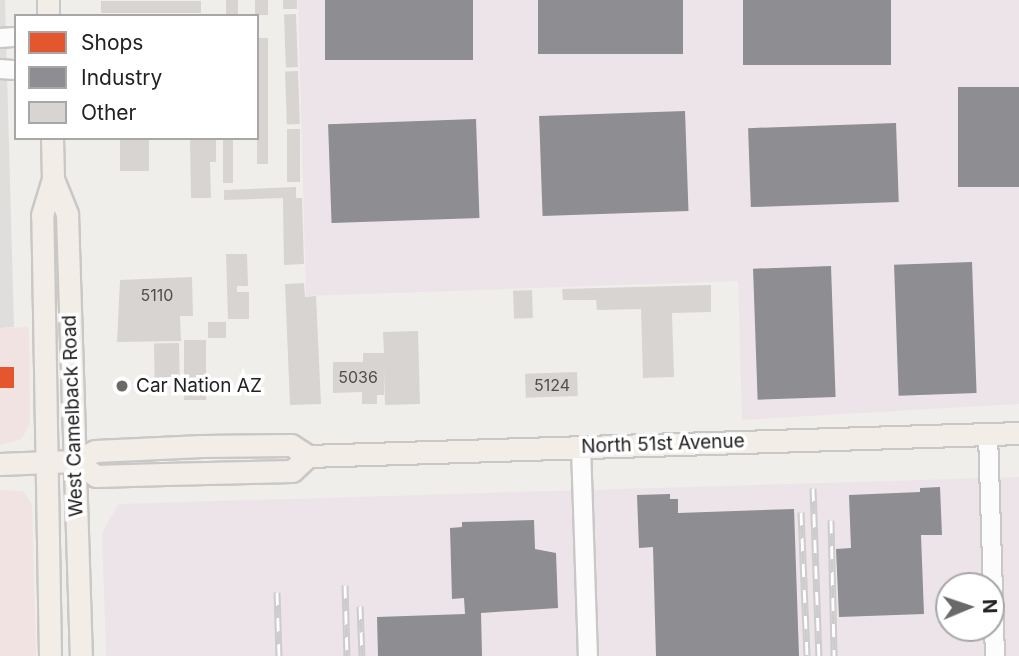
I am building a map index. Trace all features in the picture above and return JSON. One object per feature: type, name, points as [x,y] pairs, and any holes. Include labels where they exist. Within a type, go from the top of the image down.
[{"type":"main road","name":"West Camelback Road","points":[[50,656],[50,462],[42,215],[53,179],[52,140]]},
{"type":"main road","name":"West Camelback Road","points":[[53,179],[66,214],[81,656]]},
{"type":"main road","name":"North 51st Avenue","points":[[0,464],[74,461],[95,451],[237,445],[291,444],[308,456],[1019,433]]},
{"type":"street","points":[[988,434],[995,656]]},
{"type":"street","points":[[582,447],[588,656]]},
{"type":"shaded area","points":[[0,0],[5,0],[14,327],[0,328]]},
{"type":"shaded area","points":[[298,0],[1019,0],[1019,404],[742,420],[738,281],[306,296]]},
{"type":"shaded area","points":[[29,327],[30,423],[22,439],[0,445],[0,328]]},
{"type":"shaded area","points":[[1019,477],[1019,656],[106,656],[102,533],[118,504]]},
{"type":"shaded area","points":[[0,490],[23,491],[32,504],[36,656],[0,656]]},
{"type":"building: Shops","points":[[0,367],[14,367],[14,388],[0,388]]},
{"type":"building: Industry","points":[[325,0],[473,0],[473,60],[325,60]]},
{"type":"building: Industry","points":[[538,0],[683,0],[683,54],[538,54]]},
{"type":"building: Industry","points":[[743,0],[891,0],[891,65],[743,65]]},
{"type":"building: Industry","points":[[958,87],[1019,87],[1019,187],[958,187]]},
{"type":"building: Industry","points":[[685,111],[688,211],[543,216],[539,116]]},
{"type":"building: Industry","points":[[476,119],[479,218],[332,223],[328,124]]},
{"type":"building: Industry","points":[[896,123],[899,202],[751,207],[748,128]]},
{"type":"building: Industry","points":[[972,262],[977,393],[899,396],[894,265]]},
{"type":"building: Industry","points":[[831,266],[836,397],[758,400],[753,269]]},
{"type":"building: Industry","points":[[940,487],[942,535],[921,535],[924,614],[839,617],[836,549],[851,548],[849,495],[920,492],[920,488]]},
{"type":"building: Industry","points":[[670,494],[670,499],[678,499],[678,513],[794,509],[799,656],[656,656],[653,547],[639,548],[637,495]]},
{"type":"building: Industry","points":[[534,520],[535,549],[556,553],[558,608],[481,613],[482,656],[378,656],[377,617],[465,614],[464,598],[452,599],[450,528],[462,527],[462,522]]},
{"type":"building: Other","points":[[226,0],[238,0],[238,14],[226,14]]},
{"type":"building: Other","points":[[255,0],[268,0],[268,15],[255,14]]},
{"type":"building: Other","points":[[283,0],[297,0],[297,9],[283,9]]},
{"type":"building: Other","points":[[101,1],[201,1],[201,13],[101,13]]},
{"type":"building: Other","points":[[284,14],[296,14],[298,67],[286,67]]},
{"type":"building: Other","points":[[259,38],[268,38],[268,164],[257,164]]},
{"type":"building: Other","points":[[285,71],[298,71],[300,124],[287,124]]},
{"type":"building: Other","points":[[287,129],[300,129],[300,182],[287,182]]},
{"type":"building: Other","points":[[120,140],[149,140],[149,171],[120,171]]},
{"type":"building: Other","points":[[190,140],[216,140],[216,162],[210,162],[211,198],[191,198]]},
{"type":"building: Other","points":[[223,140],[233,140],[233,183],[223,183]]},
{"type":"building: Other","points":[[296,187],[296,198],[302,198],[304,264],[284,265],[283,198],[224,200],[224,190]]},
{"type":"building: Other","points":[[226,254],[247,254],[248,286],[237,286],[237,292],[249,292],[249,319],[228,319]]},
{"type":"building: Other","points":[[192,277],[193,316],[180,316],[181,341],[117,342],[120,280]]},
{"type":"building: Other","points":[[304,283],[305,297],[316,296],[321,404],[290,405],[285,284]]},
{"type":"building: Other","points":[[711,285],[711,312],[672,313],[674,377],[643,378],[641,309],[597,310],[596,300],[563,300],[562,289]]},
{"type":"building: Other","points":[[532,290],[533,318],[514,319],[513,291]]},
{"type":"building: Other","points":[[208,322],[226,322],[226,338],[208,338]]},
{"type":"building: Other","points":[[418,331],[420,404],[385,405],[384,369],[384,395],[377,395],[377,404],[362,404],[362,392],[333,393],[333,362],[363,362],[363,353],[384,353],[383,332]]},
{"type":"building: Other","points":[[184,340],[206,340],[206,400],[184,400]]},
{"type":"building: Other","points":[[154,343],[179,343],[180,387],[155,387]]},
{"type":"building: Other","points":[[577,372],[578,396],[526,398],[525,374]]},
{"type":"railway","points":[[813,488],[819,656]]},
{"type":"railway","points":[[801,512],[807,656]]},
{"type":"railway","points":[[831,520],[834,656]]},
{"type":"railway","points":[[345,585],[347,656]]},
{"type":"railway","points":[[277,592],[279,656]]},
{"type":"railway","points":[[360,606],[362,656]]},
{"type":"place","name":"Car Nation AZ","points":[[122,386]]}]
